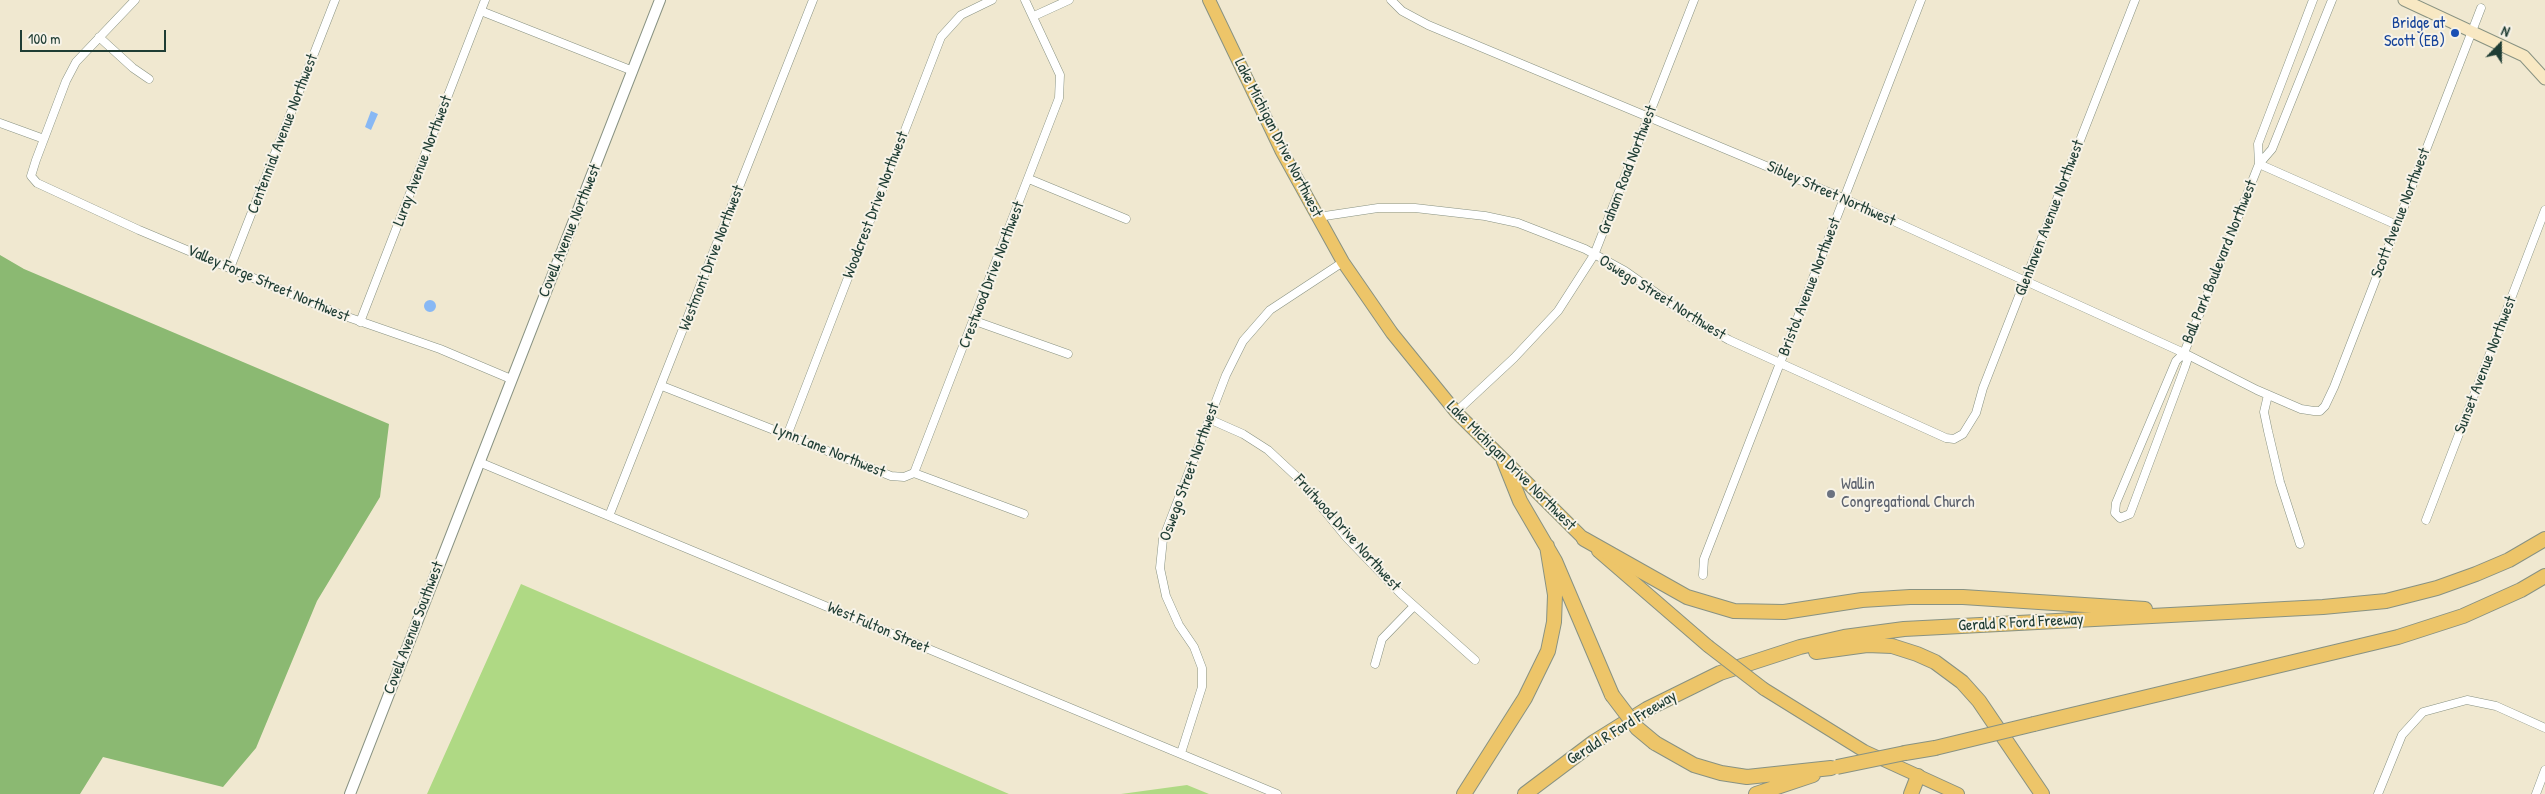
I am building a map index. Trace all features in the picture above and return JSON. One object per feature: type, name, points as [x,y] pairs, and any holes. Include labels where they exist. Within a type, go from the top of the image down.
[{"type":"highway","points":[[1504,461],[1520,501],[1547,546],[1612,695],[1637,728],[1655,743],[1694,765],[1721,773],[1747,777],[1834,768],[1935,748],[2398,637],[2463,616],[2521,590],[2545,576]]},
{"type":"highway","points":[[1584,539],[1687,597],[1734,611],[1784,612],[1862,600],[1910,597],[1963,597],[2198,613]]},
{"type":"highway","name":"Gerald R Ford Freeway","points":[[1525,794],[1594,742],[1647,709],[1720,673],[1800,647],[1844,637],[1904,629],[2330,607],[2386,601],[2437,588],[2476,574],[2509,560],[2545,539]]},
{"type":"highway","points":[[1464,794],[1525,698],[1548,651],[1554,622],[1555,595],[1547,546]]},
{"type":"highway","points":[[1764,658],[1792,657],[1868,645],[1892,646],[1917,654],[1950,673],[1973,695],[2042,794]]},
{"type":"highway","points":[[1756,794],[1834,768]]},
{"type":"highway","points":[[1911,794],[1918,776]]},
{"type":"main road","name":"Lake Michigan Drive Northwest","points":[[1209,0],[1280,150],[1343,262],[1392,333],[1456,412],[1584,539],[1708,646],[1764,688],[1864,751],[1958,794]]},
{"type":"main road","points":[[2404,0],[2471,33],[2524,56],[2545,79]]},
{"type":"street","points":[[0,123],[44,139],[76,62],[134,0]]},
{"type":"street","name":"Centennial Avenue Northwest","points":[[230,268],[335,0]]},
{"type":"street","name":"Luray Avenue Northwest","points":[[360,322],[486,0]]},
{"type":"street","name":"Covell Avenue Northwest","points":[[479,462],[660,0]]},
{"type":"street","name":"Westmont Drive Northwest","points":[[609,516],[813,0]]},
{"type":"street","name":"Woodcrest Drive Northwest","points":[[788,434],[942,37],[961,15],[992,0]]},
{"type":"street","points":[[1025,0],[1034,16],[1069,0]]},
{"type":"street","name":"Sibley Street Northwest","points":[[1391,0],[1402,11],[1428,25],[1845,199],[2184,353],[2268,395],[2302,409],[2314,411]]},
{"type":"street","name":"Graham Road Northwest","points":[[1456,412],[1514,358],[1558,311],[1594,255],[1694,0]]},
{"type":"street","name":"Bristol Avenue Northwest","points":[[1703,575],[1704,560],[1921,0]]},
{"type":"street","name":"Glenhaven Avenue Northwest","points":[[1963,434],[1976,413],[1983,388],[2135,0]]},
{"type":"street","name":"Ball Park Boulevard Northwest","points":[[2184,353],[2187,361],[2185,367],[2130,514],[2120,518],[2115,513],[2116,503],[2176,361],[2184,353],[2259,164],[2258,144],[2313,0]]},
{"type":"street","points":[[2332,0],[2272,149],[2259,164],[2397,225]]},
{"type":"street","name":"Scott Avenue Northwest","points":[[2314,411],[2320,411],[2325,406],[2332,392],[2481,8]]},
{"type":"street","points":[[481,11],[633,71]]},
{"type":"street","name":"Crestwood Drive Northwest","points":[[914,473],[975,321],[1059,98],[1060,75],[1034,16]]},
{"type":"street","points":[[99,37],[133,68],[149,79]]},
{"type":"street","name":"Valley Forge Street Northwest","points":[[44,139],[31,176],[37,183],[52,191],[360,322],[440,349],[511,379]]},
{"type":"street","points":[[1029,180],[1126,219]]},
{"type":"street","name":"Oswego Street Northwest","points":[[1318,217],[1378,208],[1414,208],[1486,216],[1518,223],[1594,255],[1625,271],[1696,321],[1729,340],[1946,438],[1954,439],[1963,434]]},
{"type":"street","name":"Sunset Avenue Northwest","points":[[2426,520],[2545,210]]},
{"type":"street","name":"Oswego Street Northwest","points":[[1181,753],[1202,687],[1202,668],[1194,647],[1179,625],[1166,596],[1160,568],[1163,540],[1226,375],[1244,341],[1270,310],[1343,262]]},
{"type":"street","points":[[975,321],[1068,354]]},
{"type":"street","name":"Lynn Lane Northwest","points":[[662,386],[891,476],[904,476],[914,473],[1024,514]]},
{"type":"street","points":[[2268,395],[2264,412],[2268,431],[2280,482],[2300,544]]},
{"type":"street","name":"Fruitwood Drive Northwest","points":[[1209,419],[1242,434],[1268,450],[1296,477],[1346,537],[1414,606],[1475,660]]},
{"type":"street","name":"West Fulton Street","points":[[479,462],[1277,794]]},
{"type":"street","name":"Covell Avenue Southwest","points":[[350,794],[479,462]]},
{"type":"street","points":[[1374,664],[1382,639],[1414,606]]},
{"type":"street","points":[[2378,794],[2402,735],[2423,712],[2467,700],[2496,706],[2545,728]]},
{"type":"street","points":[[2536,794],[2545,770]]},
{"type":"green space","points":[[0,255],[24,269],[389,424],[380,497],[317,601],[256,748],[223,787],[103,757],[80,794],[0,794]]},
{"type":"green space","points":[[521,584],[1009,794],[427,794]]},
{"type":"green space","points":[[1187,785],[1209,794],[1121,794]]},
{"type":"water","points":[[371,111],[378,114],[371,130],[365,127]]},
{"type":"water","points":[[428,300],[432,300],[436,306],[432,312],[428,312],[424,308],[424,304]]},
{"type":"place","name":"Bridge at Scott (EB)","points":[[2455,33]]},
{"type":"place","name":"Wallin Congregational Church","points":[[1831,494]]}]
